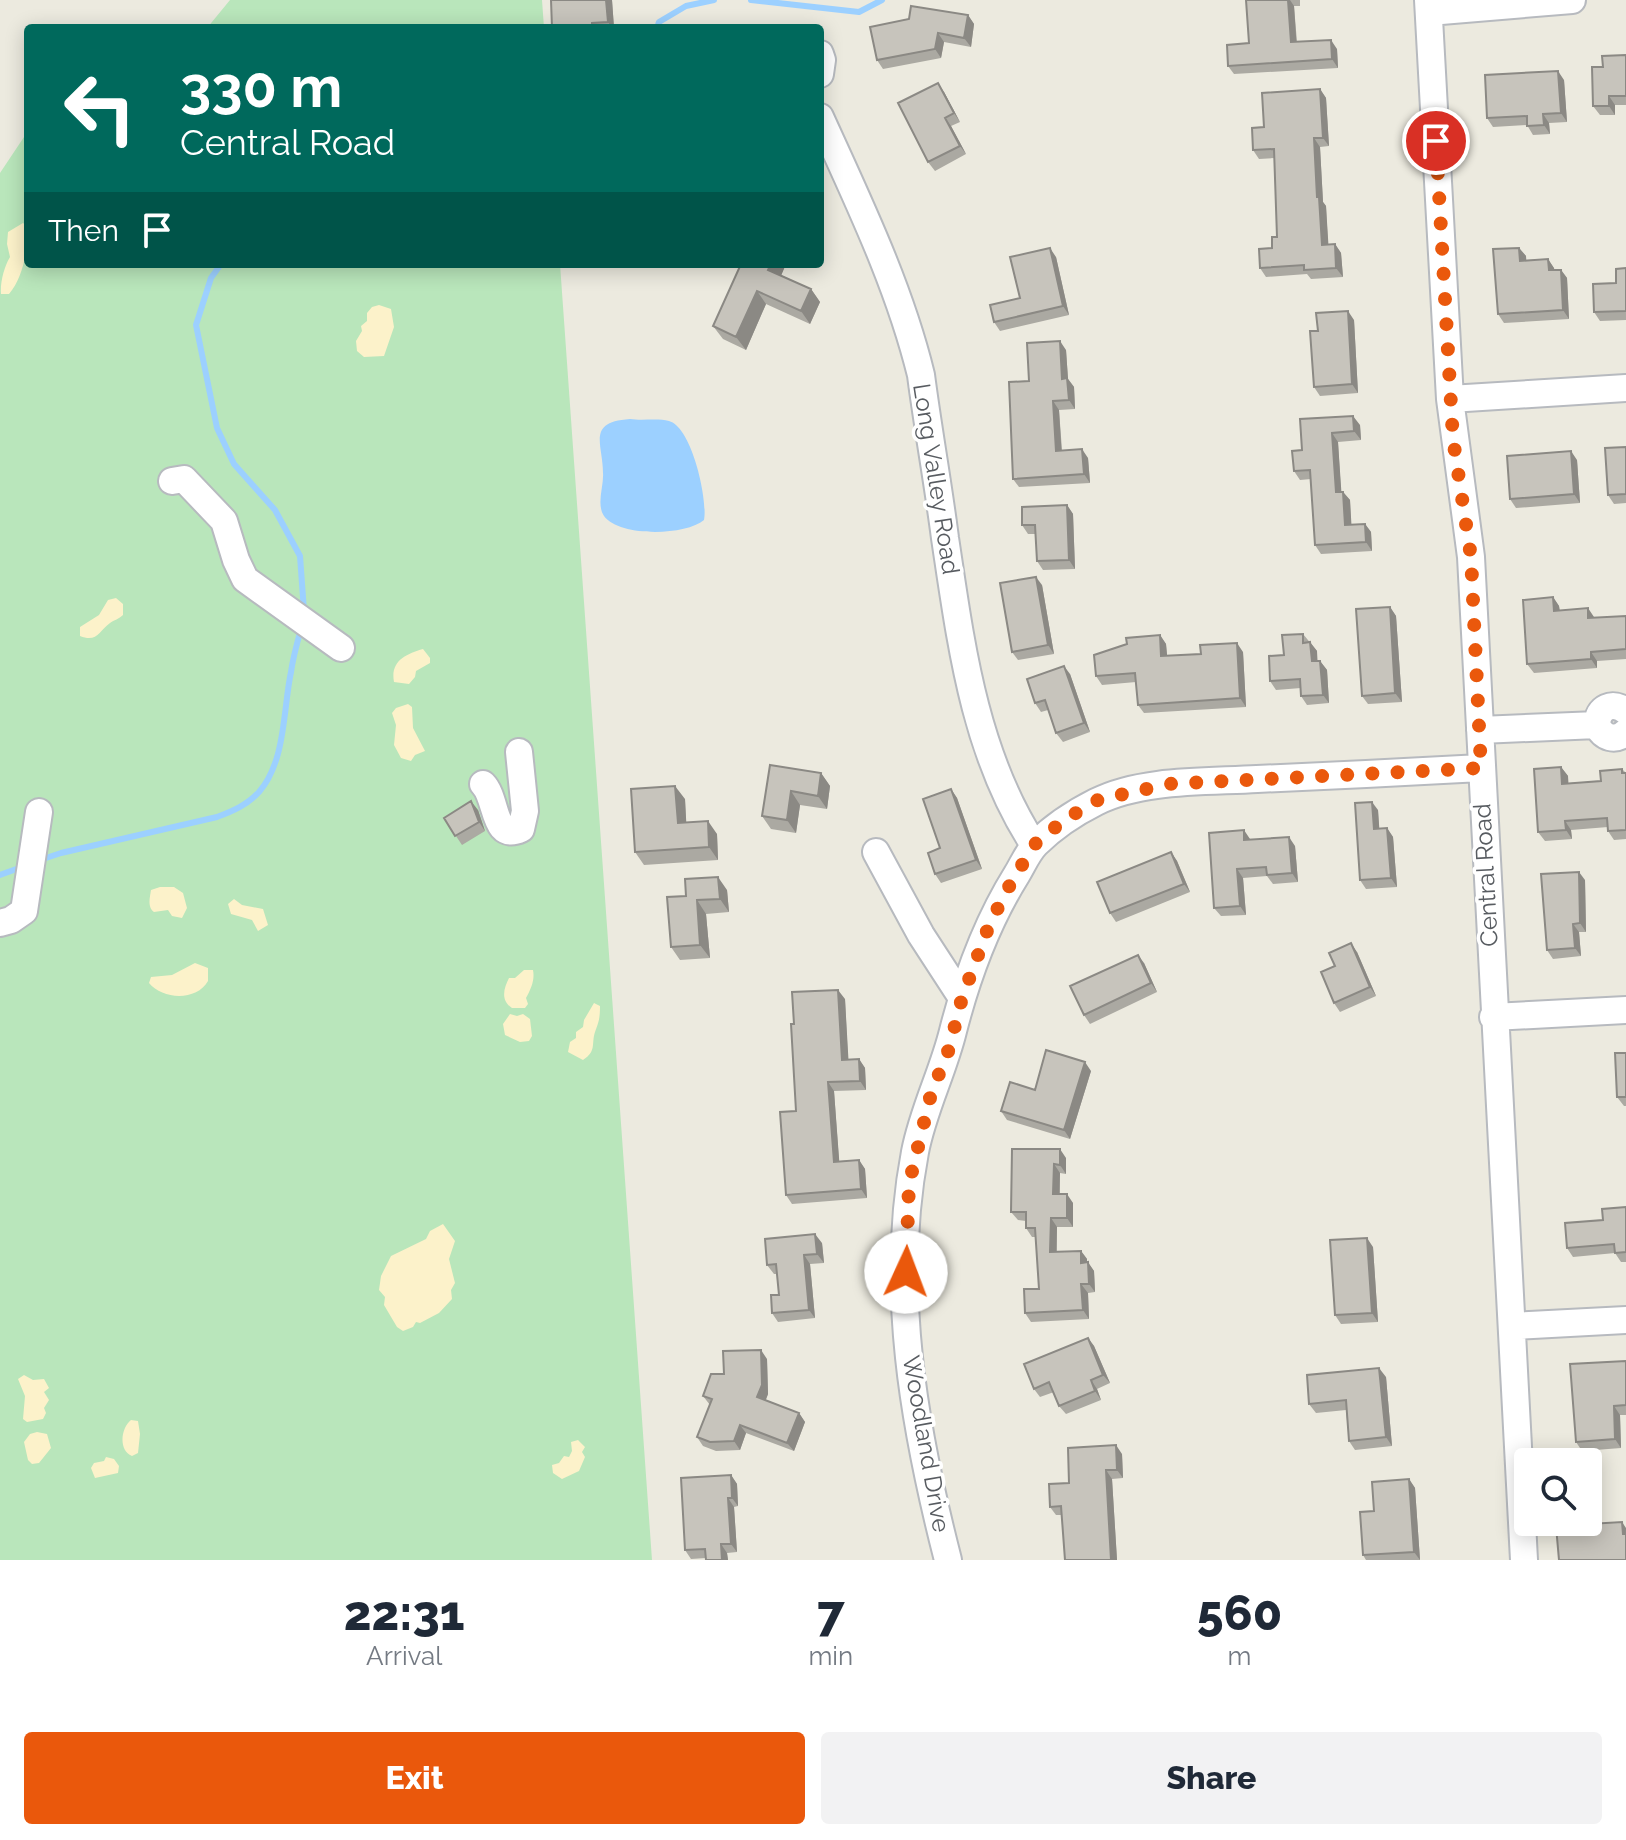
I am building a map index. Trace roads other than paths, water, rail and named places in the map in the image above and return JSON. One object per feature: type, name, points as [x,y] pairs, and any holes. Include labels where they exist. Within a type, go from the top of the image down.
[{"type":"street","points":[[1428,6],[1572,0]]},
{"type":"street","name":"Central Road","points":[[1428,6],[1450,399],[1471,557],[1524,1560]]},
{"type":"street","name":"Long Valley Road","points":[[824,126],[869,227],[913,344],[921,375],[968,683],[996,769],[1015,815],[1034,845]]},
{"type":"street","points":[[1450,399],[1626,388]]},
{"type":"street","points":[[172,481],[184,479],[224,521],[245,579],[333,643]]},
{"type":"street","points":[[1626,711],[1618,706],[1609,706],[1600,713],[1597,725],[1603,735],[1609,737],[1621,737],[1626,732]]},
{"type":"street","points":[[1480,730],[1597,725]]},
{"type":"street","points":[[483,784],[491,793],[498,824],[503,830],[511,832],[521,829],[525,811],[519,752]]},
{"type":"street","name":"Woodland Drive","points":[[948,1560],[920,1437],[908,1352],[905,1299],[909,1184],[931,1094],[949,1049],[962,998],[998,907],[1034,845],[1064,820],[1098,800],[1168,784],[1481,768]]},
{"type":"street","points":[[0,923],[24,911],[37,824]]},
{"type":"street","points":[[876,852],[921,935],[962,998]]},
{"type":"street","points":[[1493,1017],[1626,1010]]},
{"type":"street","points":[[1512,1326],[1626,1320]]},
{"type":"water","points":[[630,419],[669,421],[685,436],[701,481],[704,520],[682,529],[652,532],[623,528],[604,516],[601,506],[603,473],[600,436],[607,425]]},
{"type":"waterway","points":[[658,24],[686,6],[714,0]]},
{"type":"waterway","points":[[751,0],[859,12],[882,0]]},
{"type":"waterway","points":[[218,268],[211,278],[196,325],[217,428],[234,464],[275,510],[300,556],[304,611]]},
{"type":"waterway","points":[[40,860],[217,817],[254,797],[268,779],[279,750],[301,629]]},
{"type":"waterway","points":[[0,875],[22,867]]}]
